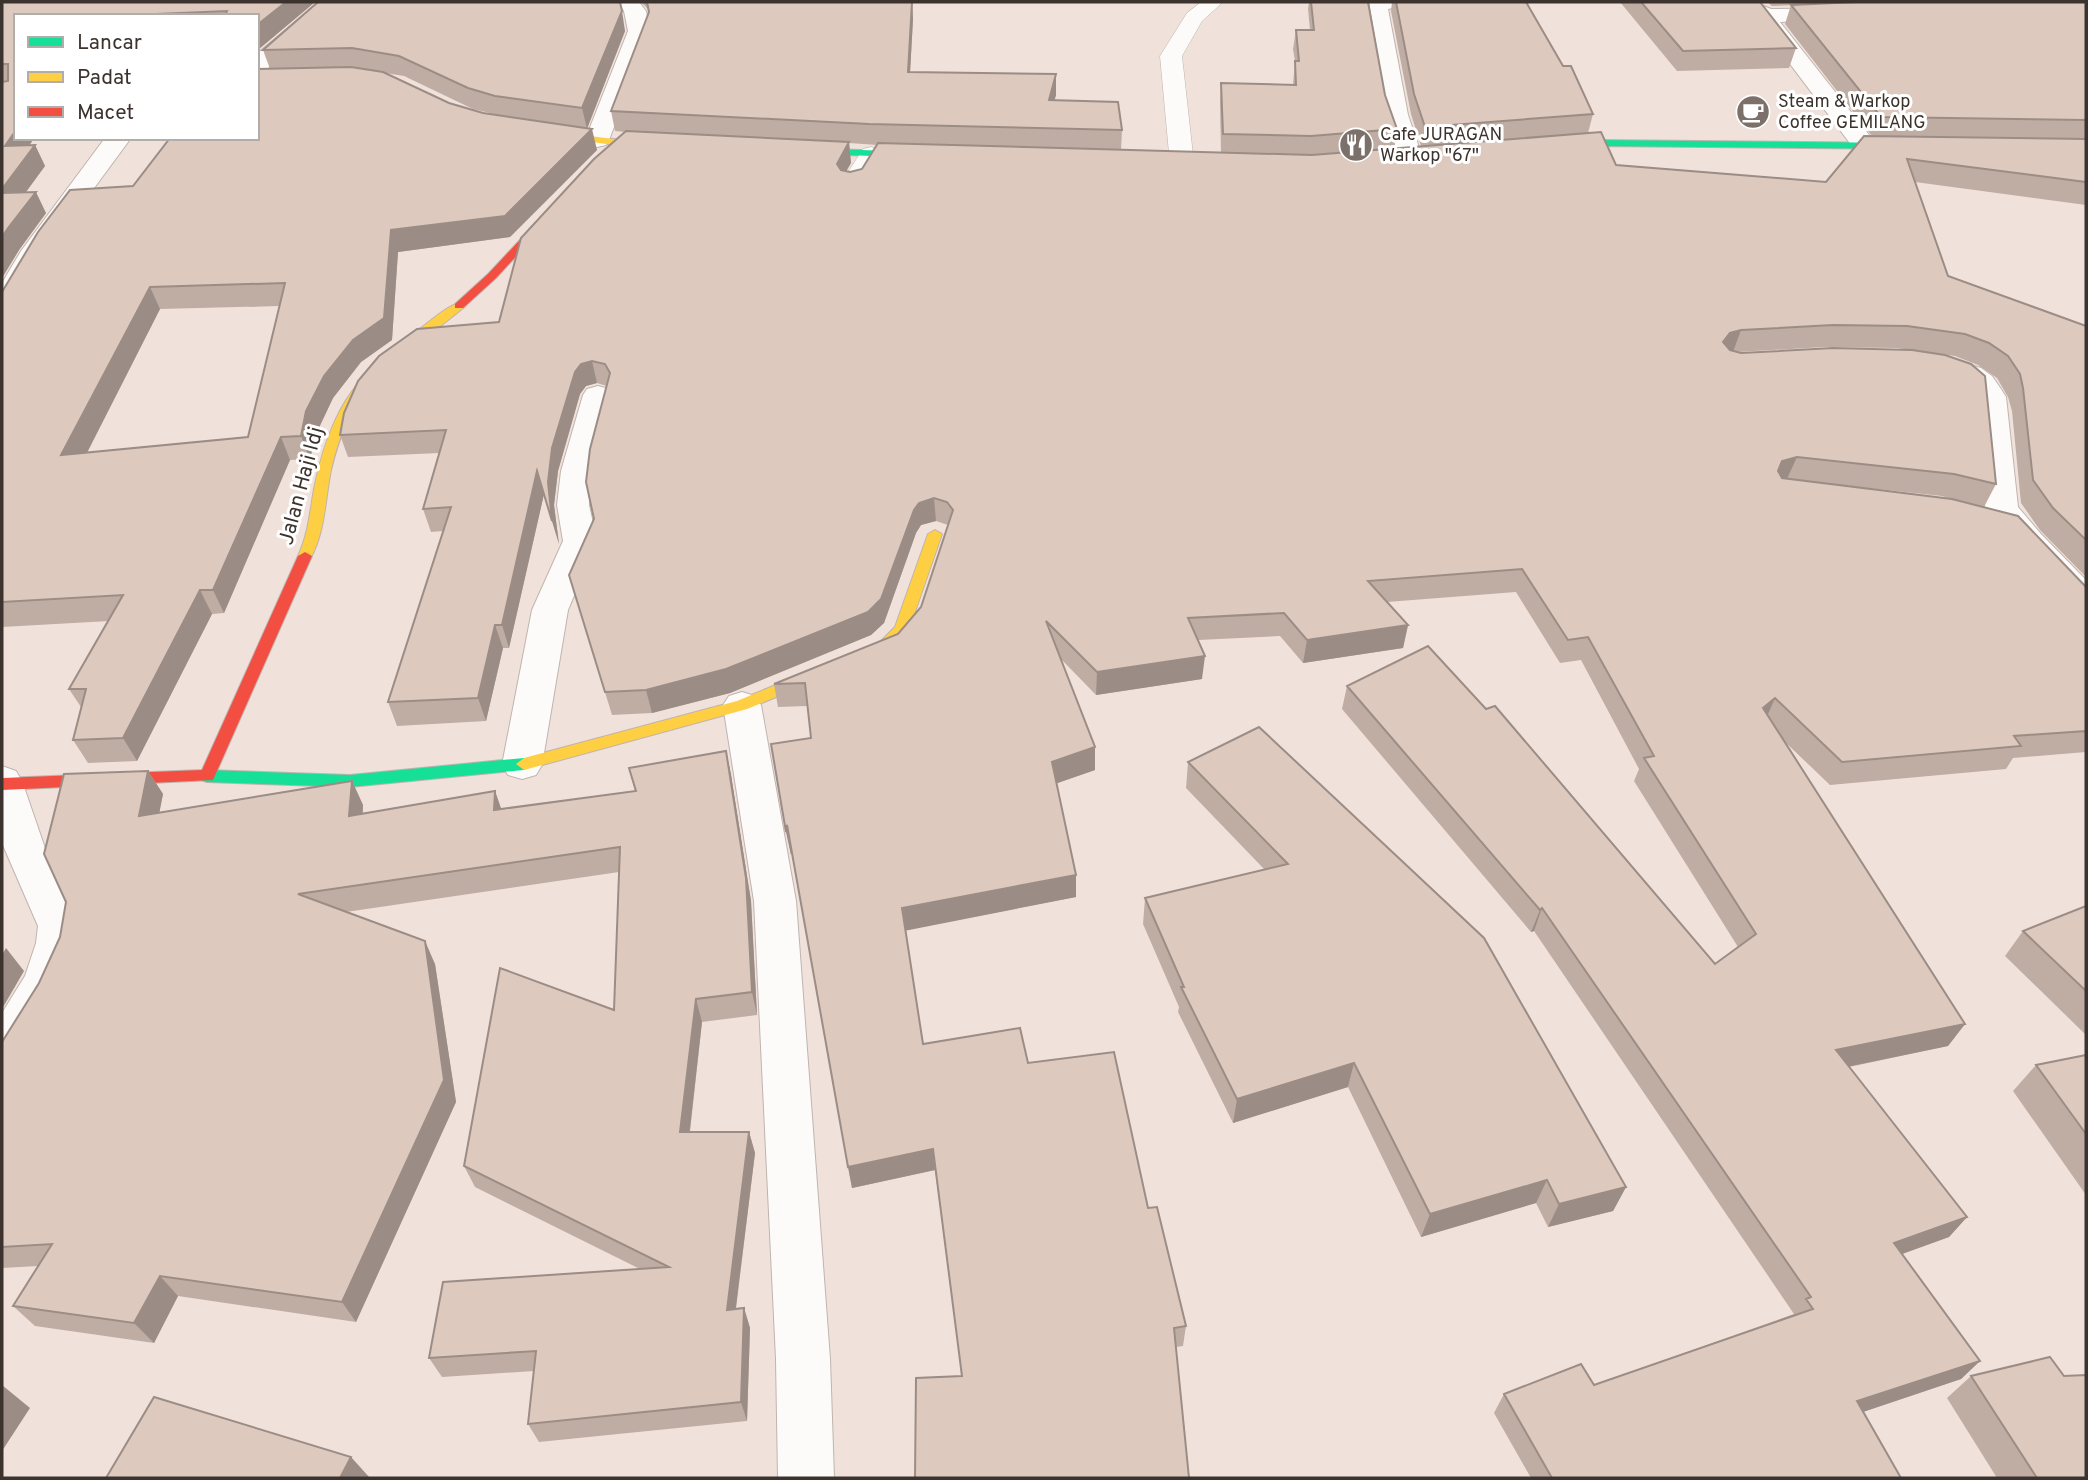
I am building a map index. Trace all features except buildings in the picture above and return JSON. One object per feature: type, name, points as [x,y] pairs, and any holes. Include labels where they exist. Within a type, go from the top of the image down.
[{"type":"street","points":[[261,75],[331,2]]},
{"type":"street","points":[[601,149],[639,31],[635,11],[629,2]]},
{"type":"street","points":[[1395,2],[1384,2],[1377,7],[1396,115],[1411,159]]},
{"type":"street","points":[[1759,9],[1856,12]]},
{"type":"street","points":[[1759,9],[1864,145]]},
{"type":"street","points":[[522,130],[601,149],[621,143],[686,146]]},
{"type":"street","points":[[2,307],[34,251],[117,140]]},
{"type":"street","points":[[1536,148],[1597,143],[1920,146]]},
{"type":"street","points":[[778,150],[937,155]]},
{"type":"street","name":"Jalan Haji Idj","points":[[206,776],[312,541],[334,435],[350,400],[374,370],[442,321],[492,276],[565,198]]},
{"type":"street","points":[[1917,363],[1968,373],[1983,382],[1991,397],[2002,508],[2018,529],[2086,600]]},
{"type":"street","points":[[522,765],[550,610],[580,541],[573,505],[576,471],[597,395]]},
{"type":"street","points":[[1967,516],[2018,529]]},
{"type":"street","points":[[2,1050],[37,998],[58,937],[59,926],[25,850],[2,783],[206,776],[350,781],[522,765],[742,705],[885,646],[902,629],[935,534]]},
{"type":"street","points":[[742,705],[775,901],[803,1359],[806,1478]]},
{"type":"lane","points":[[1182,163],[1171,56],[1194,18],[1213,2]]},
{"type":"lane","points":[[853,183],[871,154]]},
{"type":"traffic: fast","points":[[1553,146],[1597,143],[1909,146]]},
{"type":"traffic: fast","points":[[798,151],[924,155]]},
{"type":"traffic: fast","points":[[207,776],[350,781],[524,764]]},
{"type":"traffic: slow","points":[[544,133],[621,143],[665,145]]},
{"type":"traffic: slow","points":[[305,556],[312,541],[330,451],[346,408],[358,389],[382,362],[459,306]]},
{"type":"traffic: slow","points":[[524,764],[742,705],[885,646],[902,629],[935,534]]},
{"type":"traffic: jam","points":[[459,306],[492,276],[553,211]]},
{"type":"traffic: jam","points":[[3,784],[207,776],[305,556]]},
{"type":"place","name":"Steam & Warkop Coffee GEMILANG","points":[[1753,112]]},
{"type":"place","name":"Cafe JURAGAN Warkop \"67\"","points":[[1356,145]]}]
